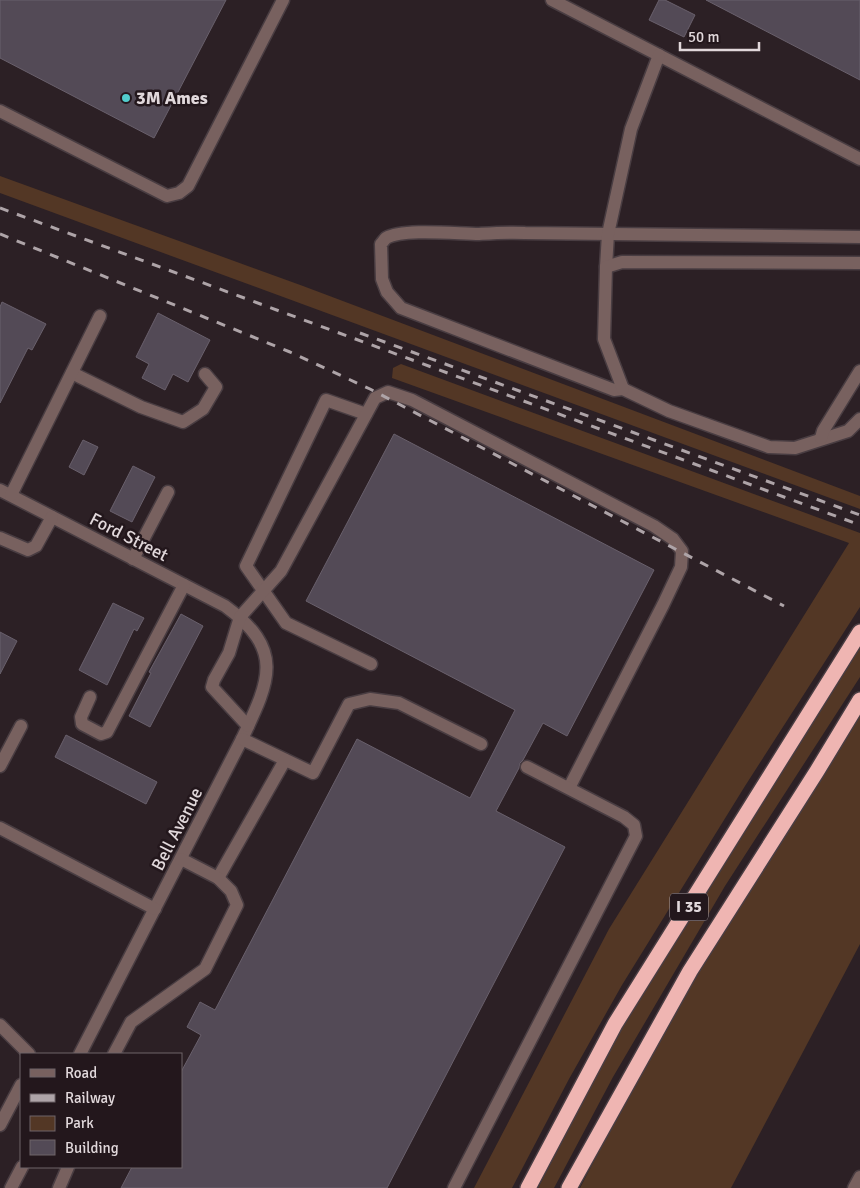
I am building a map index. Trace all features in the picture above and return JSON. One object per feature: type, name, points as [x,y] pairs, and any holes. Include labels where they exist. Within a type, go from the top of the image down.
[{"type":"highway","name":"I 35","points":[[528,1188],[615,1024],[860,632]]},
{"type":"highway","name":"I 35","points":[[569,1188],[690,972],[860,700]]},
{"type":"street","points":[[0,111],[166,196],[179,193],[188,186],[283,0]]},
{"type":"street","points":[[552,0],[860,158]]},
{"type":"street","points":[[623,389],[604,339],[608,234],[631,129],[659,55]]},
{"type":"street","points":[[860,237],[425,232],[386,238],[381,244],[382,280],[387,292],[401,308],[614,390],[623,389],[669,412],[769,446],[795,448],[821,438],[848,431],[860,419]]},
{"type":"street","points":[[606,267],[622,262],[860,263]]},
{"type":"street","points":[[5,492],[72,373],[100,316]]},
{"type":"street","points":[[821,438],[823,431],[860,371]]},
{"type":"street","points":[[72,373],[141,407],[183,422],[203,409],[216,387],[205,374]]},
{"type":"street","points":[[248,726],[212,687],[229,654],[240,617],[281,571],[375,398],[388,392],[412,400],[654,526],[673,539],[682,551],[680,567],[663,605],[569,788]]},
{"type":"street","points":[[366,414],[326,400],[246,566],[286,624],[371,664]]},
{"type":"street","name":"Ford Street","points":[[5,492],[225,606],[240,617]]},
{"type":"street","points":[[133,559],[168,492]]},
{"type":"street","points":[[0,538],[28,550],[36,546],[52,517]]},
{"type":"street","points":[[90,697],[81,717],[82,724],[101,734],[107,732],[184,585]]},
{"type":"street","name":"Bell Avenue","points":[[81,1053],[181,859],[260,700],[266,683],[267,666],[264,652],[260,639],[240,617]]},
{"type":"street","points":[[242,738],[313,774],[349,704],[370,699],[399,702],[481,744]]},
{"type":"street","points":[[0,766],[20,726]]},
{"type":"street","points":[[218,878],[285,760]]},
{"type":"street","points":[[454,1188],[636,836],[634,825],[624,817],[527,767]]},
{"type":"street","points":[[0,828],[155,910]]},
{"type":"street","points":[[114,1053],[130,1022],[205,969],[237,905],[231,891],[218,878],[181,859]]},
{"type":"street","points":[[0,1025],[28,1053]]},
{"type":"street","points":[[0,1125],[20,1087]]},
{"type":"street","points":[[8,1187],[21,1168]]},
{"type":"street","points":[[59,1188],[68,1168]]},
{"type":"street","points":[[854,1188],[860,1178]]},
{"type":"green space","points":[[0,176],[303,286],[860,496],[860,509],[0,193]]},
{"type":"green space","points":[[401,364],[860,533],[860,607],[745,786],[622,985],[569,1079],[512,1188],[474,1188],[609,929],[849,543],[392,378],[393,368]]},
{"type":"green space","points":[[860,648],[860,677],[725,886],[613,1077],[554,1188],[538,1188],[616,1038]]},
{"type":"green space","points":[[860,716],[860,944],[731,1188],[580,1188],[643,1067],[696,976]]},
{"type":"building","name":"3M Ames","points":[[0,0],[226,0],[154,138],[0,58]]},
{"type":"building","points":[[659,0],[665,0],[695,15],[684,37],[649,20]]},
{"type":"building","points":[[706,0],[860,0],[860,80]]},
{"type":"building","points":[[2,302],[46,324],[32,350],[28,348],[0,403],[0,307]]},
{"type":"building","points":[[158,313],[210,340],[188,382],[173,374],[165,390],[142,378],[149,364],[136,357]]},
{"type":"building","points":[[394,434],[654,570],[567,736],[543,723],[496,811],[565,847],[387,1188],[121,1188],[131,1168],[182,1168],[182,1070],[201,1035],[187,1027],[200,1002],[215,1010],[357,739],[470,798],[515,710],[306,601]]},
{"type":"building","points":[[83,440],[98,447],[84,475],[69,467]]},
{"type":"building","points":[[133,466],[155,477],[132,522],[110,511]]},
{"type":"building","points":[[113,603],[144,618],[137,631],[134,629],[107,685],[79,670]]},
{"type":"building","points":[[181,614],[203,626],[150,727],[129,716],[151,673],[149,672]]},
{"type":"building","points":[[0,632],[17,641],[0,674]]},
{"type":"building","points":[[66,735],[157,782],[146,804],[55,757]]},
{"type":"railway","points":[[0,208],[860,525]]},
{"type":"railway","points":[[0,234],[290,352],[370,389],[784,606]]},
{"type":"railway","points":[[360,333],[860,515]]},
{"type":"place","name":"3M Ames","points":[[126,98]]}]
